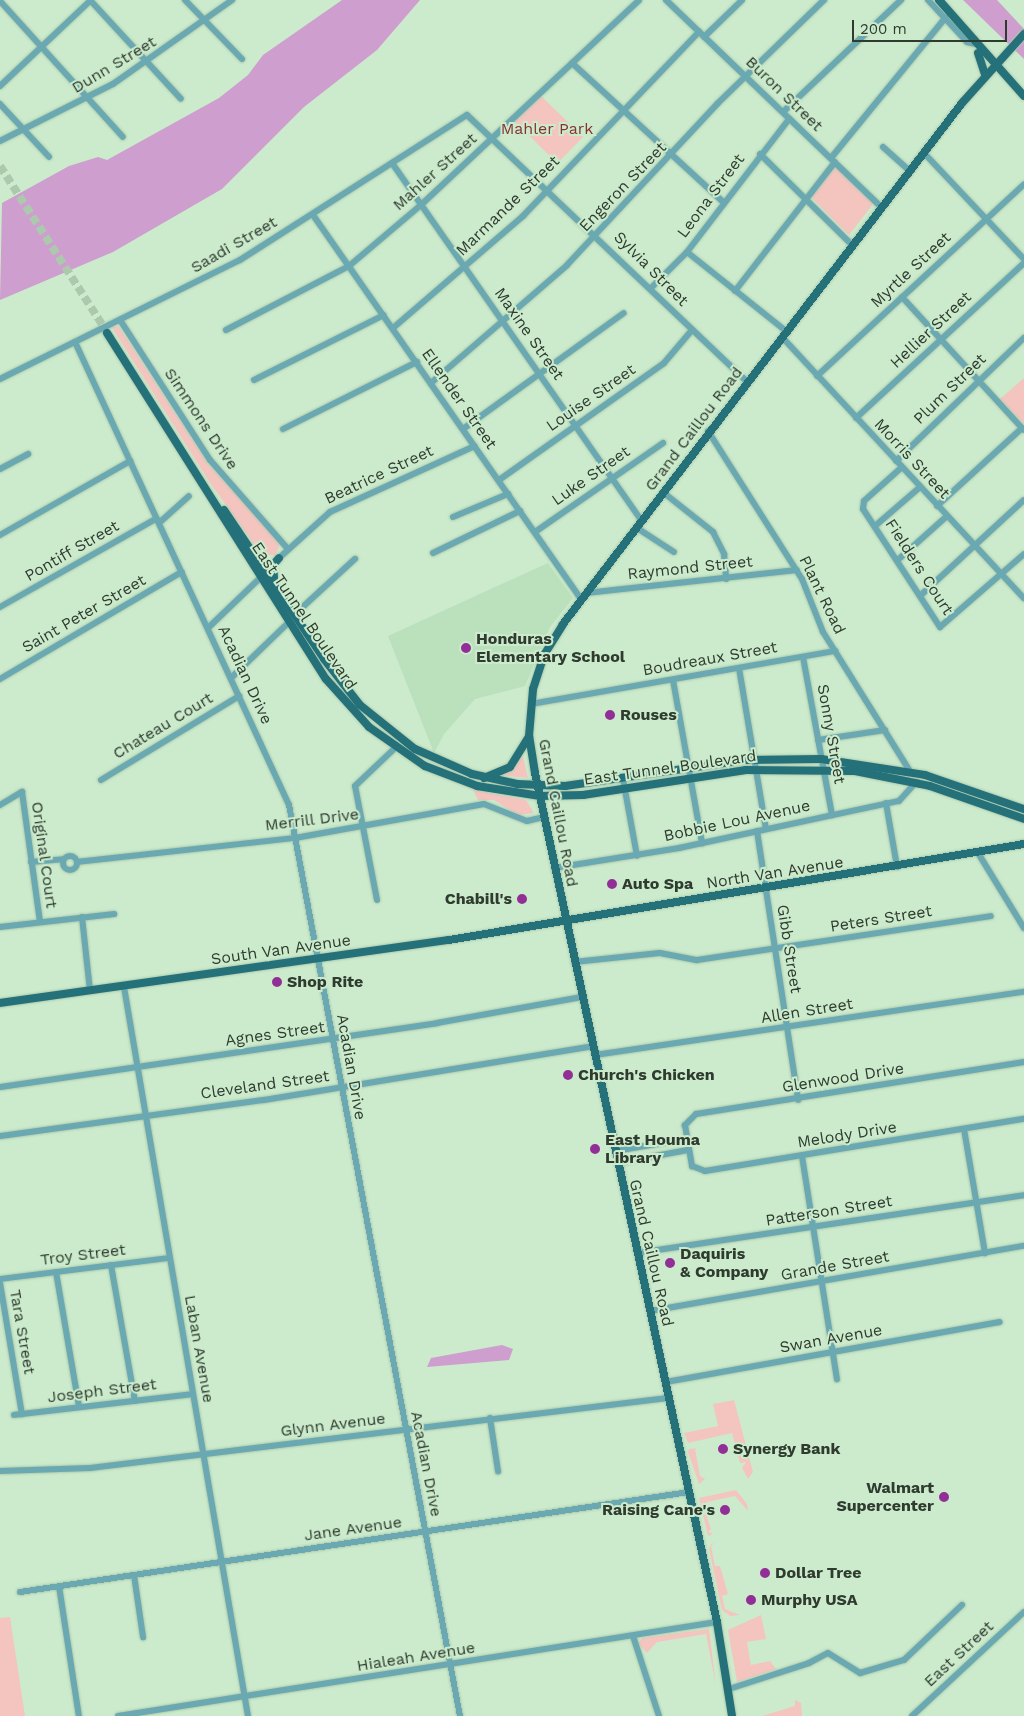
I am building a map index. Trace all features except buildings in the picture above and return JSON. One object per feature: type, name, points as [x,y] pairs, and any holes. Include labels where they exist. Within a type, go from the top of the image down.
[{"type":"main road","points":[[940,2],[993,64],[1024,96]]},
{"type":"main road","name":"Grand Caillou Road","points":[[732,1716],[717,1622],[537,786],[529,736],[531,704],[544,655],[584,596],[664,493],[746,381],[924,152],[993,64],[1024,34]]},
{"type":"main road","points":[[977,45],[985,75]]},
{"type":"main road","name":"East Tunnel Boulevard","points":[[107,332],[213,496],[288,623],[343,701],[395,748],[468,784],[540,796],[626,789],[690,778],[756,770],[823,769],[916,782],[1024,819]]},
{"type":"main road","name":"East Tunnel Boulevard","points":[[213,496],[256,555],[294,615],[344,686],[380,724],[415,749],[484,778],[537,786],[623,779],[754,760],[821,759],[910,771],[1024,810]]},
{"type":"main road","points":[[256,555],[265,560],[279,558]]},
{"type":"main road","points":[[276,585],[272,568],[279,558]]},
{"type":"main road","points":[[279,608],[294,615]]},
{"type":"main road","points":[[288,623],[306,632]]},
{"type":"main road","points":[[484,778],[510,767],[529,736]]},
{"type":"main road","name":"North Van Avenue","points":[[565,920],[960,857],[1024,844]]},
{"type":"main road","name":"South Van Avenue","points":[[0,1003],[318,959],[565,920]]},
{"type":"street","points":[[0,86],[91,0],[180,99]]},
{"type":"street","points":[[185,0],[242,59]]},
{"type":"street","name":"Dunn Street","points":[[0,141],[89,98],[148,63],[206,22],[232,0]]},
{"type":"street","name":"Mahler Street","points":[[226,330],[349,266],[421,205],[639,0]]},
{"type":"street","name":"Buron Street","points":[[666,0],[882,208]]},
{"type":"street","name":"Marmande Street","points":[[393,328],[465,267],[549,189],[702,34],[742,0]]},
{"type":"street","name":"Engeron Street","points":[[431,383],[503,321],[596,234],[745,76],[824,0]]},
{"type":"street","points":[[783,112],[901,0]]},
{"type":"street","points":[[928,0],[967,42],[977,45]]},
{"type":"street","points":[[0,1],[123,137]]},
{"type":"street","points":[[735,291],[805,196],[945,18]]},
{"type":"street","points":[[572,62],[671,156],[723,202]]},
{"type":"street","points":[[0,104],[49,157]]},
{"type":"street","name":"Sylvia Street","points":[[470,116],[494,136],[652,287],[692,330],[746,381]]},
{"type":"street","name":"Saadi Street","points":[[0,380],[240,260],[392,163],[470,116]]},
{"type":"street","name":"Leona Street","points":[[652,287],[687,252],[723,202],[789,119]]},
{"type":"street","points":[[883,146],[910,171]]},
{"type":"street","points":[[924,152],[1024,261]]},
{"type":"street","points":[[760,154],[805,196],[852,245]]},
{"type":"street","name":"Maxine Street","points":[[392,163],[642,521]]},
{"type":"street","name":"Myrtle Street","points":[[817,376],[1024,184]]},
{"type":"street","name":"Ellender Street","points":[[312,215],[520,511],[584,596]]},
{"type":"street","name":"Morris Street","points":[[687,252],[784,334],[817,376],[1024,598]]},
{"type":"street","name":"Hellier Street","points":[[856,418],[1024,261]]},
{"type":"street","points":[[902,297],[1023,429],[937,506]]},
{"type":"street","points":[[463,429],[624,313]]},
{"type":"street","points":[[254,380],[384,315]]},
{"type":"street","name":"Simmons Drive","points":[[120,320],[210,460],[288,549]]},
{"type":"street","name":"Louise Street","points":[[499,480],[664,363],[692,330]]},
{"type":"street","name":"Plum Street","points":[[896,461],[978,380],[1024,338]]},
{"type":"street","name":"Acadian Drive","points":[[74,342],[285,795],[318,959],[460,1716]]},
{"type":"street","points":[[283,429],[417,362]]},
{"type":"street","name":"Plant Road","points":[[708,431],[797,570],[835,651],[910,771]]},
{"type":"street","name":"Luke Street","points":[[535,532],[663,443]]},
{"type":"street","name":"Beatrice Street","points":[[279,558],[330,512],[476,446]]},
{"type":"street","points":[[0,469],[28,454]]},
{"type":"street","points":[[0,535],[130,461]]},
{"type":"street","name":"Fielders Court","points":[[902,467],[863,505],[875,526],[900,558],[940,627],[1024,554]]},
{"type":"street","points":[[875,526],[920,487]]},
{"type":"street","points":[[664,493],[714,532],[724,554],[726,579]]},
{"type":"street","points":[[453,517],[508,494]]},
{"type":"street","name":"Pontiff Street","points":[[0,608],[158,521],[189,496]]},
{"type":"street","points":[[921,595],[974,544],[1024,500]]},
{"type":"street","points":[[433,553],[520,511]]},
{"type":"street","points":[[900,558],[947,516]]},
{"type":"street","points":[[637,528],[674,552]]},
{"type":"street","points":[[294,615],[355,559]]},
{"type":"street","name":"Raymond Street","points":[[584,596],[797,570]]},
{"type":"street","name":"Saint Peter Street","points":[[0,678],[182,572]]},
{"type":"street","points":[[208,628],[260,578]]},
{"type":"street","points":[[231,678],[288,623]]},
{"type":"street","name":"Boudreaux Street","points":[[531,704],[835,651]]},
{"type":"street","name":"Sonny Street","points":[[804,657],[832,815]]},
{"type":"street","points":[[739,668],[766,829]]},
{"type":"street","points":[[673,680],[702,844]]},
{"type":"street","name":"Chateau Court","points":[[101,780],[239,696]]},
{"type":"street","points":[[818,740],[885,730]]},
{"type":"street","points":[[377,900],[356,783],[395,748]]},
{"type":"street","points":[[623,779],[637,856]]},
{"type":"street","name":"Bobbie Lou Avenue","points":[[554,868],[702,844],[904,799],[916,782]]},
{"type":"street","name":"Original Court","points":[[0,805],[22,792],[40,922]]},
{"type":"street","points":[[886,803],[897,867]]},
{"type":"street","name":"Merrill Drive","points":[[78,862],[72,856],[64,859],[68,870],[78,862],[295,838],[484,804],[527,821],[544,817]]},
{"type":"street","name":"Gibb Street","points":[[757,831],[798,1100]]},
{"type":"street","points":[[978,854],[1024,928]]},
{"type":"street","points":[[31,862],[64,859]]},
{"type":"street","points":[[0,927],[114,914]]},
{"type":"street","name":"Peters Street","points":[[574,962],[660,953],[697,960],[991,916]]},
{"type":"street","points":[[82,918],[90,991]]},
{"type":"street","name":"Laban Avenue","points":[[124,987],[248,1716]]},
{"type":"street","name":"Allen Street","points":[[595,1055],[1024,992]]},
{"type":"street","name":"Agnes Street","points":[[0,1087],[332,1039],[582,996]]},
{"type":"street","name":"Cleveland Street","points":[[0,1136],[342,1088],[593,1046]]},
{"type":"street","name":"Glenwood Drive","points":[[686,1139],[684,1125],[692,1115],[798,1100],[1024,1062]]},
{"type":"street","name":"Melody Drive","points":[[686,1139],[692,1166],[699,1171],[1024,1120]]},
{"type":"street","points":[[964,1129],[985,1253]]},
{"type":"street","points":[[615,1151],[686,1139]]},
{"type":"street","points":[[617,1163],[688,1150]]},
{"type":"street","points":[[802,1156],[837,1379]]},
{"type":"street","name":"Patterson Street","points":[[637,1253],[814,1228],[1024,1195]]},
{"type":"street","name":"Grande Street","points":[[650,1311],[1024,1246]]},
{"type":"street","name":"Troy Street","points":[[0,1279],[169,1258]]},
{"type":"street","points":[[111,1265],[135,1401]]},
{"type":"street","points":[[56,1272],[79,1408]]},
{"type":"street","name":"Tara Street","points":[[0,1283],[22,1414]]},
{"type":"street","name":"Swan Avenue","points":[[666,1382],[1000,1322]]},
{"type":"street","name":"Joseph Street","points":[[14,1415],[193,1394]]},
{"type":"street","name":"Glynn Avenue","points":[[0,1471],[90,1468],[490,1418],[668,1398]]},
{"type":"street","points":[[490,1418],[498,1471]]},
{"type":"street","name":"Jane Avenue","points":[[20,1592],[425,1533],[689,1492]]},
{"type":"street","points":[[134,1575],[143,1637]]},
{"type":"street","points":[[59,1586],[78,1716]]},
{"type":"street","points":[[729,1689],[809,1663],[828,1653],[860,1673],[904,1660],[962,1605]]},
{"type":"street","name":"East Street","points":[[912,1716],[1024,1614]]},
{"type":"street","name":"Hialeah Avenue","points":[[118,1716],[451,1666],[717,1622]]},
{"type":"street","points":[[633,1636],[659,1716]]},
{"type":"shaded area","points":[[342,0],[420,0],[377,50],[304,107],[222,189],[113,252],[0,300],[2,203],[69,166],[98,157],[107,160],[219,98],[248,75],[263,55]]},
{"type":"shaded area","points":[[963,0],[997,0],[1024,29],[1024,59]]},
{"type":"shaded area","name":"Honduras Elementary School","points":[[548,563],[573,598],[550,627],[525,686],[475,699],[444,734],[434,753],[388,636]]},
{"type":"shaded area","points":[[502,1345],[513,1349],[509,1360],[427,1367],[431,1358]]},
{"type":"green space","name":"Mahler Park","points":[[540,95],[583,137],[557,163],[514,122]]},
{"type":"green space","points":[[835,165],[874,203],[849,235],[810,196]]},
{"type":"green space","points":[[111,326],[119,327],[208,464],[280,543],[276,555],[262,555],[210,483]]},
{"type":"green space","points":[[1024,378],[1024,424],[1000,399]]},
{"type":"green space","points":[[523,756],[528,778],[500,775],[516,763]]},
{"type":"green space","points":[[473,790],[526,800],[534,813],[518,815],[494,800],[478,800]]},
{"type":"green space","points":[[734,1400],[753,1472],[748,1479],[742,1468],[746,1462],[740,1463],[732,1433],[688,1443],[684,1433],[718,1426],[713,1404]]},
{"type":"green space","points":[[698,1448],[695,1449],[700,1476],[705,1479],[699,1484],[688,1452],[689,1449]]},
{"type":"green space","points":[[736,1490],[747,1504],[748,1511],[735,1496],[707,1502],[704,1508],[711,1529],[708,1532],[713,1534],[708,1536],[699,1498]]},
{"type":"green space","points":[[714,1543],[711,1546],[715,1566],[720,1566],[728,1594],[722,1596],[725,1609],[740,1615],[730,1616],[722,1610],[709,1549],[711,1544]]},
{"type":"green space","points":[[761,1615],[766,1639],[747,1642],[751,1665],[770,1661],[776,1669],[737,1682],[728,1630]]},
{"type":"green space","points":[[10,1617],[25,1716],[0,1716],[0,1618]]},
{"type":"green space","points":[[709,1629],[716,1686],[706,1634],[657,1642],[647,1653],[638,1643],[642,1638]]},
{"type":"green space","points":[[795,1700],[801,1703],[802,1716],[762,1716],[795,1706]]},
{"type":"tunnel","points":[[0,166],[107,332]]},
{"type":"place","name":"Honduras Elementary School","points":[[466,648]]},
{"type":"place","name":"Rouses","points":[[610,715]]},
{"type":"place","name":"Auto Spa","points":[[612,884]]},
{"type":"place","name":"Chabill's","points":[[522,899]]},
{"type":"place","name":"Shop Rite","points":[[277,982]]},
{"type":"place","name":"Church's Chicken","points":[[568,1075]]},
{"type":"place","name":"East Houma Library","points":[[595,1149]]},
{"type":"place","name":"Daquiris & Company","points":[[670,1263]]},
{"type":"place","name":"Synergy Bank","points":[[723,1449]]},
{"type":"place","name":"Walmart Supercenter","points":[[944,1497]]},
{"type":"place","name":"Raising Cane's","points":[[725,1510]]},
{"type":"place","name":"Dollar Tree","points":[[765,1573]]},
{"type":"place","name":"Murphy USA","points":[[751,1600]]}]
